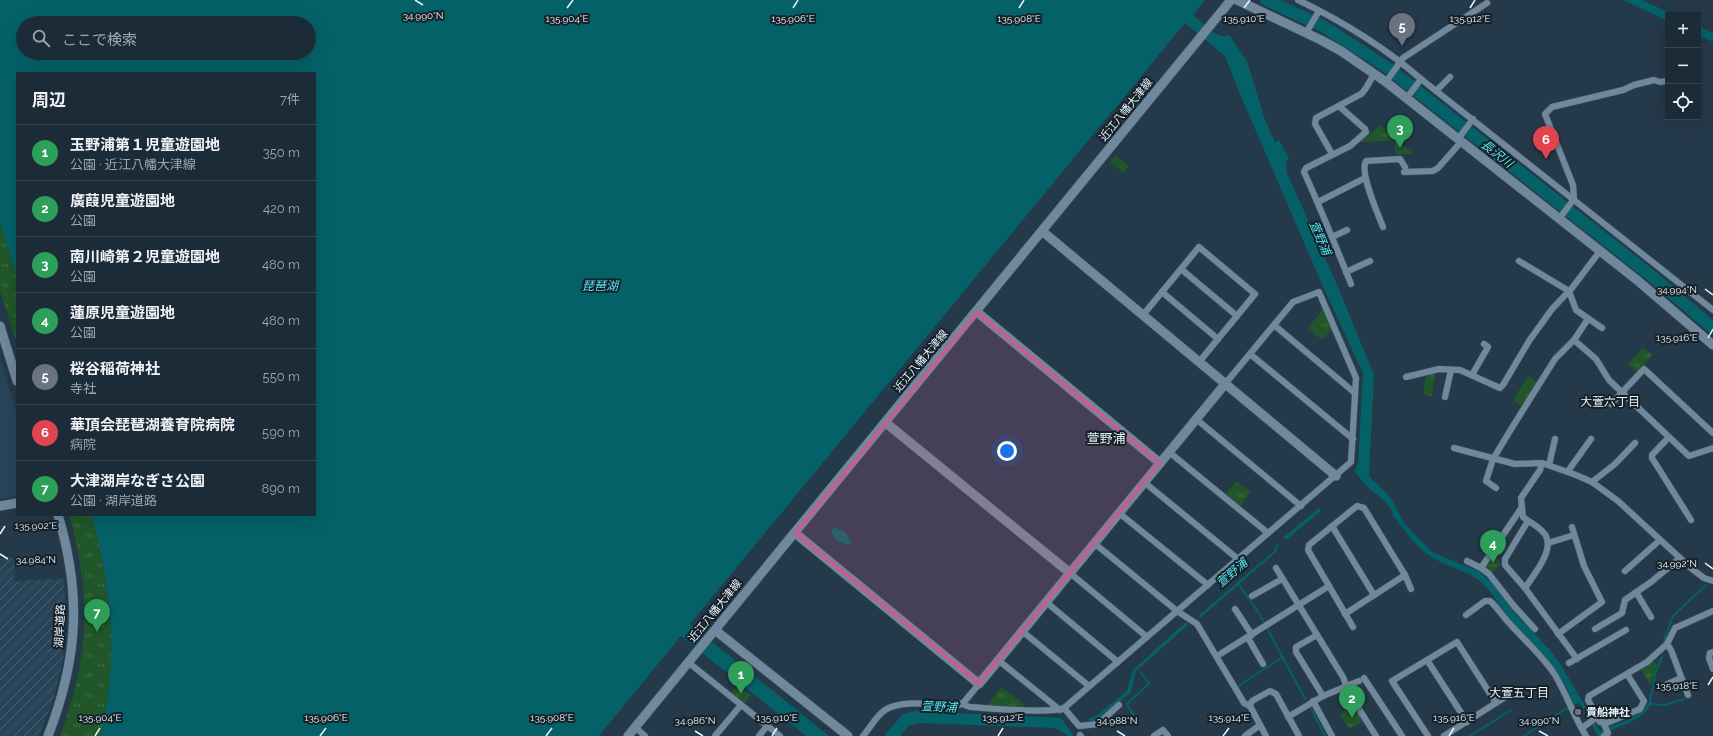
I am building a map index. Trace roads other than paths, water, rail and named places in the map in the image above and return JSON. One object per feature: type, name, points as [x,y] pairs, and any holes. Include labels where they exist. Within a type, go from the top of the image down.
[{"type":"street","name":"近江八幡大津線","points":[[628,736],[886,423],[1231,0]]},
{"type":"street","points":[[1237,0],[1308,30],[1387,81],[1560,217],[1662,300],[1713,345]]},
{"type":"street","points":[[1298,0],[1346,26],[1399,63],[1713,310]]},
{"type":"street","points":[[1387,81],[1402,58],[1487,3]]},
{"type":"street","points":[[1308,30],[1318,12]]},
{"type":"street","points":[[1332,154],[1315,124],[1316,118],[1340,107],[1361,94],[1366,90],[1368,83],[1374,74]]},
{"type":"street","points":[[1436,91],[1450,77]]},
{"type":"street","points":[[1560,217],[1573,200],[1573,185],[1545,114],[1548,110],[1552,106],[1622,90],[1654,80],[1660,82],[1665,81]]},
{"type":"street","points":[[1407,98],[1420,81]]},
{"type":"street","points":[[1340,107],[1365,129],[1366,132],[1350,146],[1306,168],[1304,172],[1318,202],[1351,284]]},
{"type":"street","points":[[1383,227],[1365,178],[1364,164],[1366,161],[1400,159],[1404,170],[1433,171],[1438,168],[1472,120]]},
{"type":"street","points":[[1318,202],[1365,178]]},
{"type":"street","points":[[1332,237],[1347,230]]},
{"type":"street","points":[[1042,231],[1336,476]]},
{"type":"street","points":[[1143,315],[1199,247],[1233,275],[1255,294],[1199,362]]},
{"type":"street","points":[[1406,377],[1439,370],[1460,370],[1500,388],[1529,341],[1552,309],[1569,291],[1600,251]]},
{"type":"street","points":[[1346,272],[1370,261]]},
{"type":"street","points":[[1519,261],[1569,291],[1576,310],[1602,328]]},
{"type":"street","points":[[1181,269],[1237,316]]},
{"type":"street","points":[[1162,292],[1218,339]]},
{"type":"street","points":[[863,736],[884,711],[897,704],[962,704],[970,707],[1062,709],[1351,462],[1356,378],[1319,292],[1293,302],[962,704]]},
{"type":"street","points":[[976,312],[1160,463]]},
{"type":"street","points":[[1496,488],[1486,481],[1493,459],[1555,359],[1574,340],[1588,318]]},
{"type":"street","points":[[1274,325],[1355,393]]},
{"type":"street","points":[[0,326],[16,378]]},
{"type":"street","points":[[1574,340],[1596,359],[1609,380],[1621,393],[1689,456],[1713,448]]},
{"type":"street","points":[[1472,375],[1488,347],[1484,344]]},
{"type":"street","points":[[1250,354],[1353,439]]},
{"type":"street","points":[[1611,404],[1644,369],[1713,433]]},
{"type":"street","points":[[1445,397],[1450,370]]},
{"type":"street","points":[[1196,419],[1301,506]]},
{"type":"street","points":[[886,423],[1147,637]]},
{"type":"street","points":[[1669,437],[1652,454],[1652,458],[1691,520]]},
{"type":"street","points":[[1525,588],[1548,551],[1548,543],[1545,532],[1523,517],[1521,498],[1545,464],[1555,439]]},
{"type":"street","points":[[1568,471],[1591,439]]},
{"type":"street","points":[[1592,482],[1615,464],[1635,443]]},
{"type":"street","points":[[1454,448],[1515,464],[1545,464],[1568,471],[1592,482],[1618,501],[1704,578],[1713,581]]},
{"type":"street","points":[[1169,452],[1268,533]]},
{"type":"street","points":[[1144,482],[1238,559]]},
{"type":"street","points":[[0,506],[16,503]]},
{"type":"street","points":[[1353,627],[1308,550],[1309,545],[1358,506],[1364,508],[1405,575],[1411,589]]},
{"type":"street","points":[[1481,568],[1522,507]]},
{"type":"street","points":[[1119,512],[1208,585]]},
{"type":"street","name":"湖岸道路","points":[[48,736],[69,671],[74,635],[73,582],[69,558],[58,516]]},
{"type":"street","points":[[1528,521],[1505,559],[1505,565],[1525,588],[1577,659]]},
{"type":"street","points":[[1332,526],[1374,595]]},
{"type":"street","points":[[1558,634],[1602,602],[1584,566],[1572,526]]},
{"type":"street","points":[[794,533],[979,684]]},
{"type":"street","points":[[1548,543],[1574,535]]},
{"type":"street","points":[[1625,571],[1660,540]]},
{"type":"street","points":[[1094,543],[1177,611],[1197,624],[1244,702],[1250,706],[1266,736]]},
{"type":"street","points":[[1595,629],[1622,613],[1625,600],[1680,558]]},
{"type":"street","points":[[1467,561],[1489,574],[1514,606],[1535,629]]},
{"type":"street","points":[[1276,568],[1343,677],[1349,693],[1376,736]]},
{"type":"street","points":[[1345,614],[1405,575]]},
{"type":"street","points":[[1252,596],[1282,579]]},
{"type":"street","points":[[1217,656],[1250,637],[1329,586]]},
{"type":"street","points":[[1636,592],[1651,617]]},
{"type":"street","points":[[1466,615],[1485,601],[1490,600],[1547,663],[1583,733],[1594,720]]},
{"type":"street","points":[[1046,602],[1118,662]]},
{"type":"street","points":[[1235,609],[1263,664]]},
{"type":"street","points":[[1594,720],[1588,700],[1589,696],[1647,662],[1667,644],[1676,628],[1713,611]]},
{"type":"street","points":[[1569,663],[1626,630]]},
{"type":"street","points":[[1022,631],[1089,686]]},
{"type":"street","points":[[714,632],[848,736]]},
{"type":"street","points":[[1317,635],[1296,648],[1296,652],[1323,696]]},
{"type":"street","points":[[1428,736],[1392,681],[1457,642],[1496,703]]},
{"type":"street","points":[[1667,644],[1671,650],[1688,695]]},
{"type":"street","points":[[1713,652],[1710,653],[1709,658],[1713,669]]},
{"type":"street","points":[[998,660],[1062,709],[1079,726],[1098,724],[1119,705]]},
{"type":"street","points":[[1427,660],[1467,722]]},
{"type":"street","points":[[689,662],[780,736]]},
{"type":"street","points":[[1605,729],[1607,723],[1640,709],[1644,701],[1627,674]]},
{"type":"street","points":[[1662,686],[1681,678]]},
{"type":"street","points":[[1288,717],[1323,696],[1362,680],[1402,736]]},
{"type":"street","points":[[1250,706],[1254,700],[1268,692],[1273,692],[1299,736]]},
{"type":"street","points":[[1444,736],[1510,694]]},
{"type":"street","points":[[1313,701],[1332,736]]},
{"type":"street","points":[[714,736],[741,705]]},
{"type":"street","points":[[1594,720],[1600,722],[1605,729]]},
{"type":"street","points":[[1246,736],[1260,725]]},
{"type":"street","points":[[759,736],[768,726]]},
{"type":"street","points":[[635,727],[645,736]]},
{"type":"street","points":[[1154,736],[1163,730],[1168,736]]},
{"type":"water","name":"琵琶湖","points":[[0,0],[1205,0],[1193,15],[1215,33],[1224,36],[1229,35],[1247,61],[1265,120],[1275,142],[1279,140],[1289,158],[1286,162],[1287,173],[1338,287],[1374,375],[1369,476],[1391,498],[1404,523],[1432,552],[1480,572],[1494,585],[1514,612],[1550,650],[1561,665],[1600,731],[1622,723],[1636,715],[1642,711],[1650,699],[1652,699],[1650,706],[1639,717],[1601,734],[1602,736],[1598,736],[1581,705],[1578,703],[1573,706],[1569,692],[1555,669],[1509,619],[1485,586],[1476,578],[1441,562],[1423,551],[1393,516],[1392,511],[1385,501],[1365,485],[1354,472],[1358,464],[1363,373],[1325,291],[1239,92],[1225,56],[1185,23],[690,624],[829,736],[806,736],[681,636],[599,736],[100,736],[110,681],[111,625],[104,570],[92,516],[316,516],[316,72],[16,72],[16,274],[0,222]]},
{"type":"water","points":[[1623,0],[1642,0],[1668,12],[1665,12],[1665,20]]},
{"type":"water","points":[[1701,27],[1713,33],[1713,42],[1701,36]]},
{"type":"water","points":[[1319,508],[1321,511],[1286,540],[1284,537]]},
{"type":"water","points":[[834,527],[845,532],[851,541],[851,544],[848,545],[837,541],[831,532]]},
{"type":"water","points":[[1277,544],[1279,545],[1276,552],[1200,618],[1198,616],[1274,551]]},
{"type":"water","points":[[1186,622],[1188,625],[1136,671],[1131,692],[1097,721],[1089,721],[1089,718],[1096,716],[1127,691],[1133,670]]},
{"type":"water","points":[[915,711],[1061,718],[1074,736],[1069,736],[1054,728],[920,723],[910,725],[900,736],[884,736],[903,714]]},
{"type":"waterway","name":"長沢川","points":[[1266,0],[1323,26],[1388,68],[1654,278],[1713,328]]},
{"type":"waterway","points":[[1238,583],[1260,615],[1305,699]]},
{"type":"waterway","points":[[1664,640],[1673,616],[1706,585]]},
{"type":"waterway","points":[[1238,686],[1283,657]]},
{"type":"waterway","points":[[1650,700],[1656,671],[1662,657]]},
{"type":"waterway","points":[[1137,721],[1127,704],[1149,683],[1141,673]]},
{"type":"waterway","points":[[1650,704],[1665,705],[1684,699]]},
{"type":"waterway","points":[[1524,736],[1570,706]]},
{"type":"waterway","points":[[1311,708],[1325,736]]},
{"type":"waterway","points":[[1470,736],[1511,710]]},
{"type":"place","name":"桜谷稲荷神社","points":[[1402,46]]},
{"type":"place","name":"南川崎第２児童遊園地","points":[[1400,148]]},
{"type":"place","name":"華頂会琵琶湖養育院病院","points":[[1546,159]]},
{"type":"place","name":"蓮原児童遊園地","points":[[1493,563]]},
{"type":"place","name":"大津湖岸なぎさ公園","points":[[97,632]]},
{"type":"place","name":"玉野浦第１児童遊園地","points":[[741,694]]},
{"type":"place","name":"貴船神社","points":[[1578,712]]},
{"type":"place","name":"廣葭児童遊園地","points":[[1352,718]]},
{"type":"district","name":"大萱六丁目","points":[[1610,402]]},
{"type":"district","name":"萱野浦","points":[[1106,438]]},
{"type":"district","name":"大萱五丁目","points":[[1519,693]]}]
